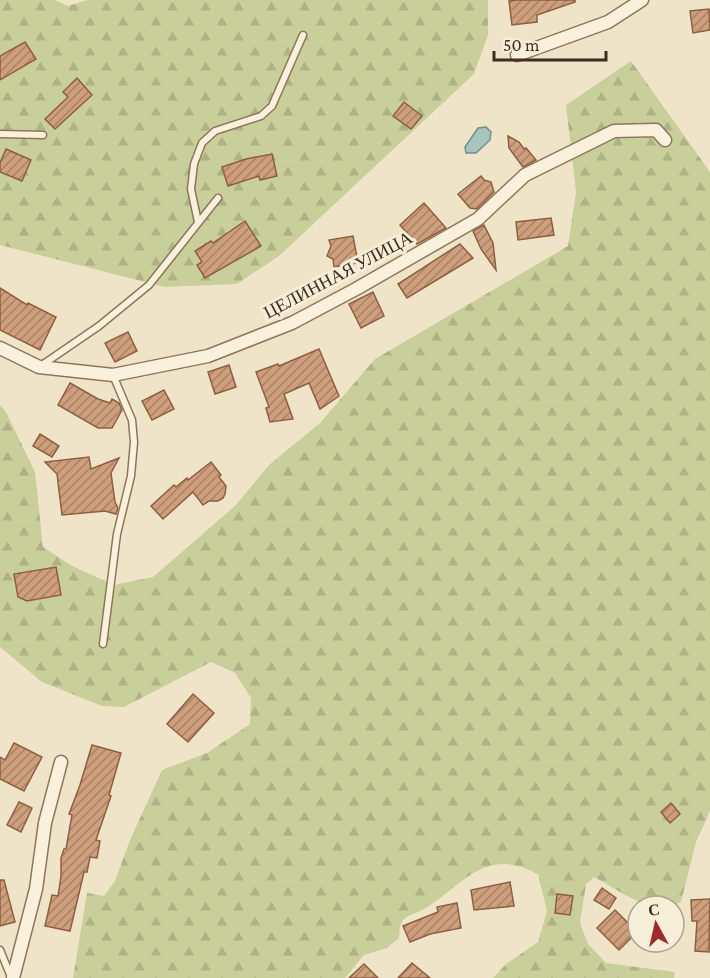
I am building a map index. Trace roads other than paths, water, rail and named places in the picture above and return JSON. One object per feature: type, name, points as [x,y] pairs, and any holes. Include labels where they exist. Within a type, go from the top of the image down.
[{"type":"street","points":[[517,55],[608,22],[642,0]]},
{"type":"street","name":"ЦЕЛИННАЯ УЛИЦА","points":[[0,348],[39,367],[113,375],[208,356],[292,323],[356,289],[478,219],[525,175],[614,131],[656,130],[665,140]]},
{"type":"street","points":[[12,978],[36,889],[45,823],[61,762]]},
{"type":"lane","points":[[198,222],[191,189],[194,164],[202,143],[215,131],[261,116],[272,106],[303,35]]},
{"type":"lane","points":[[0,134],[44,135]]},
{"type":"lane","points":[[39,367],[99,326],[149,285],[218,198]]},
{"type":"lane","points":[[104,644],[117,534],[131,476],[134,442],[132,420],[113,375]]},
{"type":"lane","points":[[0,950],[12,978]]},
{"type":"water","points":[[486,127],[491,132],[490,140],[476,153],[466,153],[465,147],[478,128]]}]
